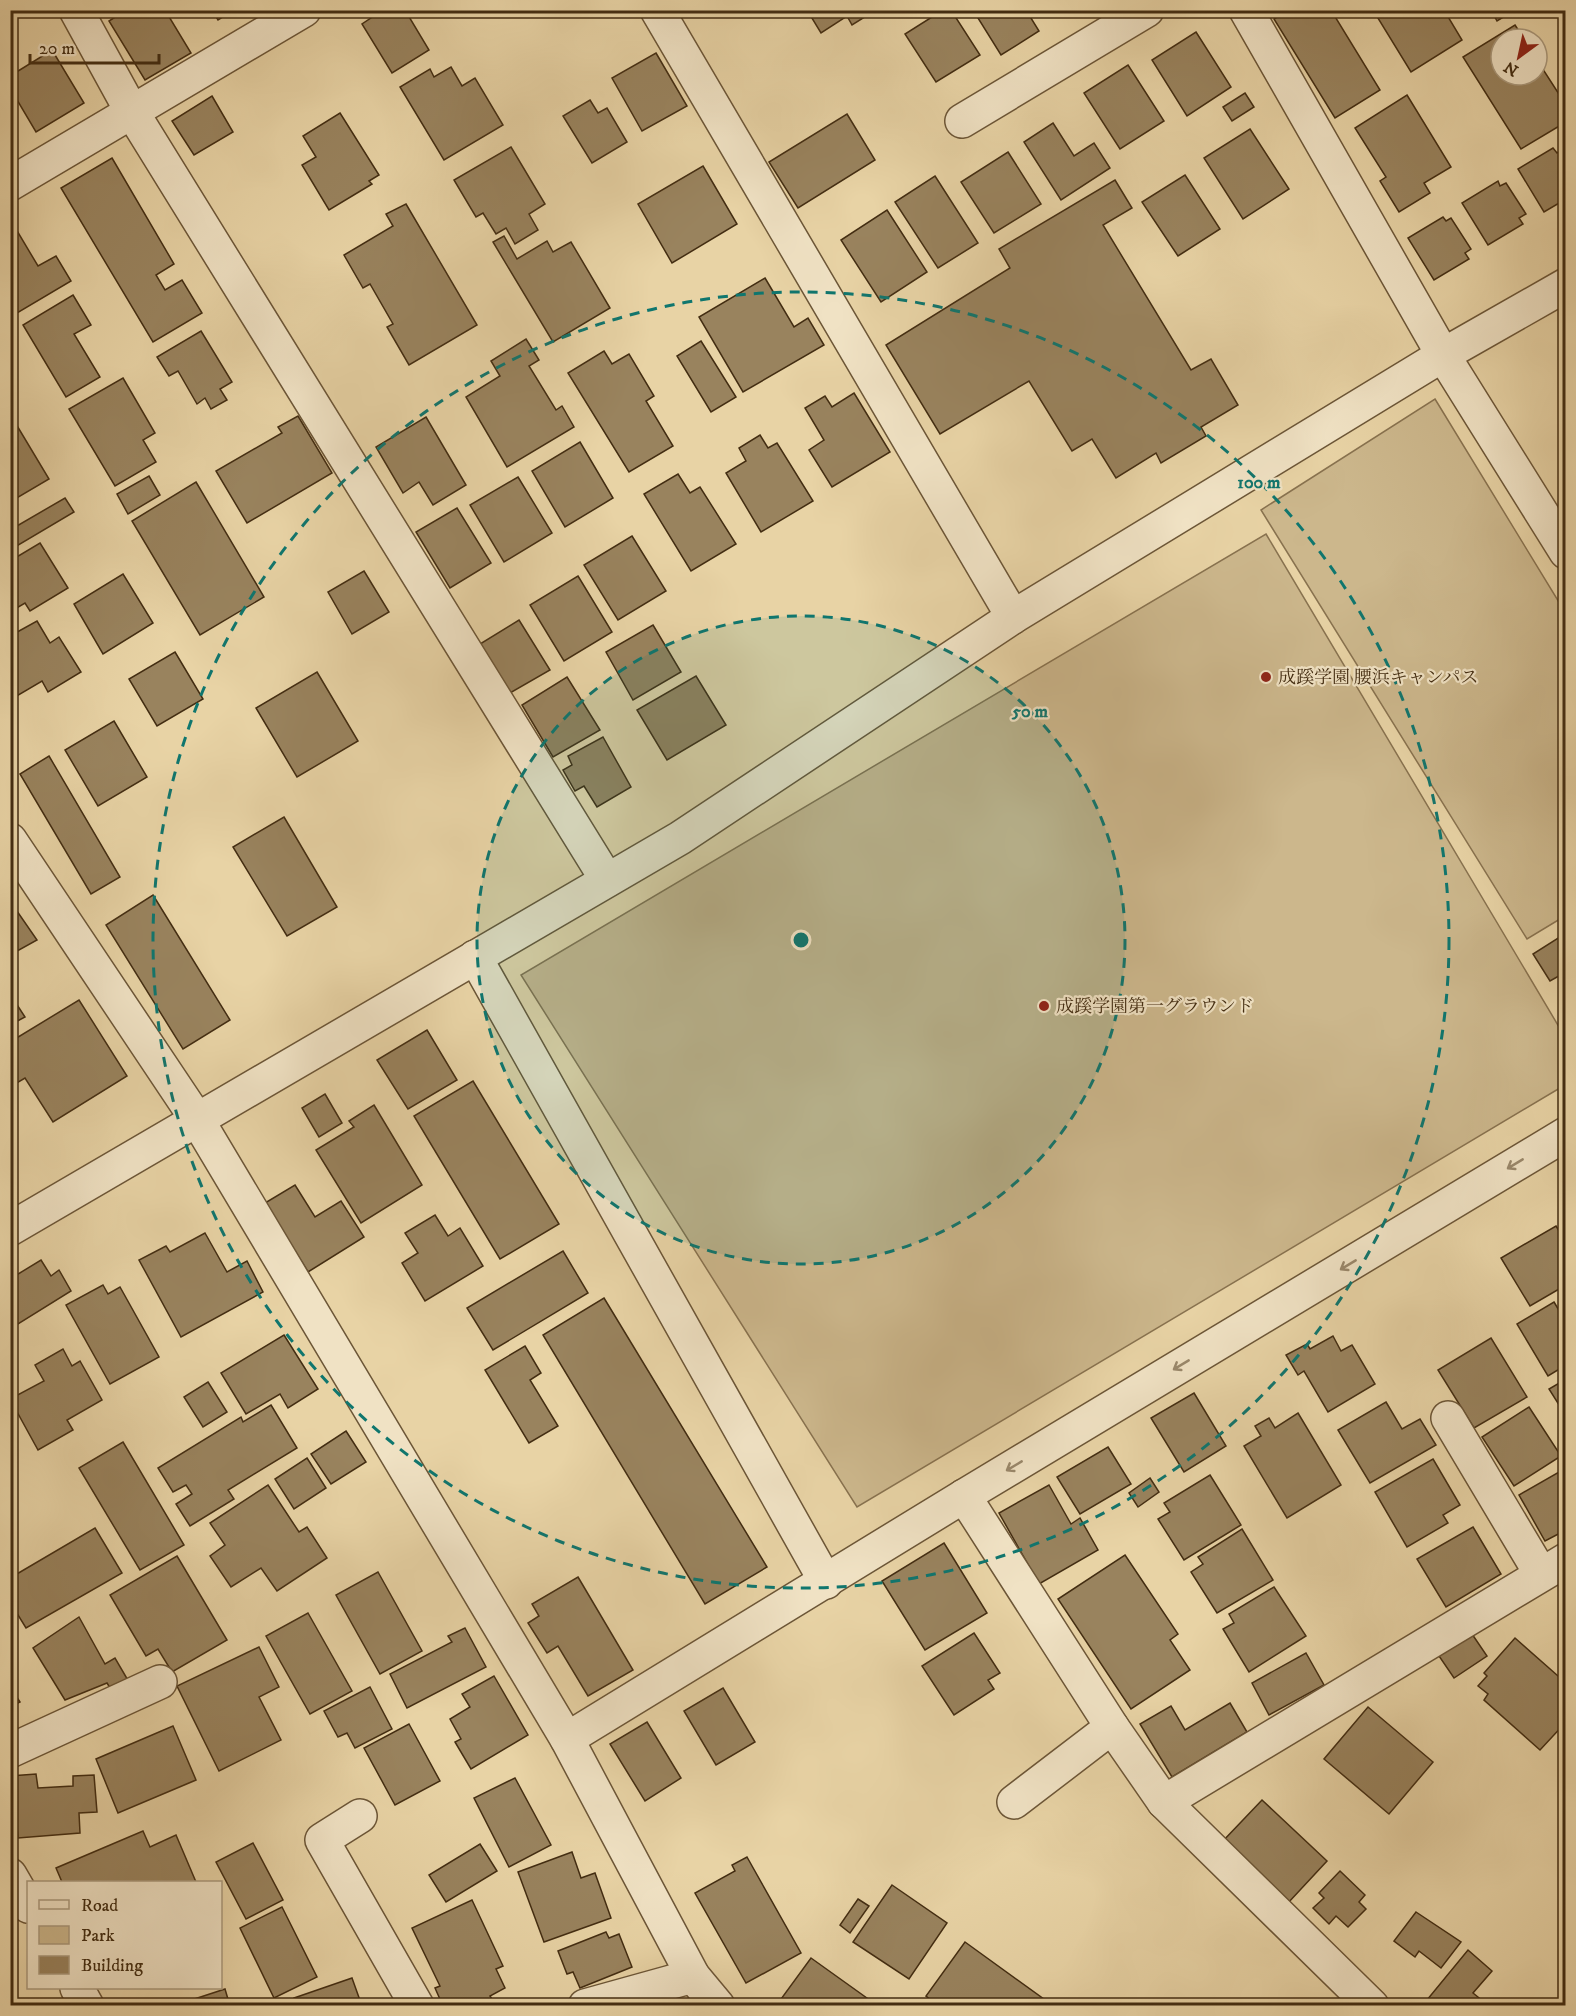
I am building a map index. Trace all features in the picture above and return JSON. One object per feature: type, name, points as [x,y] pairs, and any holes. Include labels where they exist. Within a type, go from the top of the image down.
[{"type":"street","points":[[76,10],[132,112],[607,880]]},
{"type":"street","points":[[10,184],[304,10]]},
{"type":"street","points":[[657,10],[1013,617]]},
{"type":"street","points":[[962,121],[1147,10]]},
{"type":"street","points":[[1246,10],[1443,355],[1566,552]]},
{"type":"street","points":[[10,1229],[680,838],[1013,617],[1443,355],[1566,285]]},
{"type":"street","points":[[10,840],[198,1120],[567,1739],[693,1976],[718,2006]]},
{"type":"street","points":[[475,957],[826,1582]]},
{"type":"street","points":[[567,1739],[964,1496],[1566,1134]]},
{"type":"street","points":[[1164,1802],[1553,1567],[1448,1418]]},
{"type":"street","points":[[964,1496],[1112,1727],[1164,1802],[1372,2006]]},
{"type":"street","points":[[10,1751],[160,1682]]},
{"type":"street","points":[[1014,1802],[1112,1727]]},
{"type":"street","points":[[360,1816],[322,1840],[417,2006]]},
{"type":"street","points":[[10,1875],[27,1904]]},
{"type":"street","points":[[585,2006],[693,1976]]},
{"type":"street","points":[[78,1989],[87,2006]]},
{"type":"green space","points":[[1435,399],[1565,612],[1565,916],[1527,939],[1261,510]]},
{"type":"green space","name":"成蹊学園第一グラウンド","points":[[1266,534],[1565,1037],[1565,1085],[857,1507],[521,975]]},
{"type":"building","points":[[126,10],[165,10],[191,53],[145,80],[109,21]]},
{"type":"building","points":[[212,10],[234,10],[218,20]]},
{"type":"building","points":[[383,10],[405,10],[429,50],[392,73],[362,24]]},
{"type":"building","points":[[807,10],[876,10],[852,25],[847,16],[821,33]]},
{"type":"building","points":[[943,10],[951,10],[980,55],[936,82],[905,34]]},
{"type":"building","points":[[973,10],[1026,10],[1039,31],[1001,55]]},
{"type":"building","points":[[1288,10],[1331,10],[1380,90],[1335,118],[1274,19]]},
{"type":"building","points":[[1373,10],[1444,10],[1462,40],[1411,72]]},
{"type":"building","points":[[1491,10],[1515,10],[1497,21]]},
{"type":"building","points":[[1196,32],[1231,87],[1187,116],[1152,60]]},
{"type":"building","points":[[1489,41],[1489,87],[1549,87],[1549,79],[1566,105],[1566,122],[1521,149],[1463,57]]},
{"type":"building","points":[[52,50],[84,103],[36,132],[10,88],[10,76]]},
{"type":"building","points":[[656,53],[687,106],[642,131],[612,78]]},
{"type":"building","points":[[1128,65],[1164,121],[1120,149],[1084,93]]},
{"type":"building","points":[[451,67],[462,86],[475,78],[503,125],[444,160],[400,87],[430,69],[434,77]]},
{"type":"building","points":[[1245,93],[1254,107],[1232,121],[1223,107]]},
{"type":"building","points":[[1407,95],[1451,167],[1424,183],[1430,193],[1399,212],[1380,181],[1386,177],[1355,128]]},
{"type":"building","points":[[212,96],[233,132],[194,155],[172,121]]},
{"type":"building","points":[[590,100],[598,113],[607,108],[627,142],[592,163],[563,116]]},
{"type":"building","points":[[340,113],[379,175],[369,181],[372,184],[329,210],[302,165],[316,157],[303,136]]},
{"type":"building","points":[[847,114],[875,160],[798,208],[769,162]]},
{"type":"building","points":[[1053,123],[1074,156],[1094,143],[1110,168],[1061,200],[1024,142]]},
{"type":"building","points":[[1250,129],[1289,189],[1243,219],[1204,158]]},
{"type":"building","points":[[511,147],[545,204],[529,214],[538,230],[515,244],[506,228],[496,234],[483,213],[476,217],[454,180]]},
{"type":"building","points":[[1553,148],[1557,153],[1562,149],[1566,155],[1566,199],[1544,212],[1518,169]]},
{"type":"building","points":[[1008,152],[1041,204],[994,233],[961,182]]},
{"type":"building","points":[[112,158],[174,264],[156,275],[165,290],[182,280],[202,313],[153,342],[61,188]]},
{"type":"building","points":[[703,166],[737,224],[672,263],[638,204]]},
{"type":"building","points":[[1185,175],[1220,229],[1178,256],[1142,202]]},
{"type":"building","points":[[935,176],[978,243],[938,268],[895,202]]},
{"type":"building","points":[[1115,180],[1132,208],[1103,225],[1191,370],[1211,359],[1238,405],[1201,427],[1206,436],[1161,463],[1156,453],[1116,478],[1092,439],[1072,451],[1029,381],[940,434],[886,345],[1010,268],[999,249]]},
{"type":"building","points":[[1498,181],[1500,186],[1506,183],[1526,214],[1519,218],[1523,224],[1488,245],[1462,203]]},
{"type":"building","points":[[406,204],[477,325],[409,365],[387,327],[393,324],[370,284],[363,288],[344,255],[393,226],[386,214]]},
{"type":"building","points":[[887,210],[927,272],[881,302],[841,240]]},
{"type":"building","points":[[1443,217],[1446,221],[1451,218],[1471,249],[1465,253],[1469,259],[1434,280],[1408,238]]},
{"type":"building","points":[[10,219],[38,266],[56,256],[71,281],[12,316]]},
{"type":"building","points":[[504,236],[517,259],[547,241],[553,252],[571,242],[610,308],[553,342],[493,242]]},
{"type":"building","points":[[765,278],[794,327],[808,318],[824,345],[743,392],[699,317]]},
{"type":"building","points":[[73,295],[91,325],[74,334],[100,377],[66,397],[23,325]]},
{"type":"building","points":[[201,331],[232,382],[220,389],[227,400],[211,409],[205,398],[197,404],[178,371],[169,376],[157,357]]},
{"type":"building","points":[[526,339],[539,360],[529,366],[556,410],[562,406],[574,427],[507,467],[466,397],[500,376],[491,361]]},
{"type":"building","points":[[701,341],[736,397],[711,412],[677,356]]},
{"type":"building","points":[[604,351],[612,364],[629,354],[654,396],[646,401],[673,446],[629,472],[568,373]]},
{"type":"building","points":[[123,378],[155,433],[143,440],[156,462],[115,486],[69,409]]},
{"type":"building","points":[[854,393],[890,452],[832,487],[809,450],[824,440],[805,408],[825,396],[832,407]]},
{"type":"building","points":[[10,414],[49,479],[10,502]]},
{"type":"building","points":[[298,416],[332,473],[247,523],[216,471],[282,433],[278,427]]},
{"type":"building","points":[[426,417],[466,485],[433,505],[419,482],[403,493],[376,447]]},
{"type":"building","points":[[760,435],[768,448],[777,443],[813,501],[761,532],[726,473],[746,461],[739,448]]},
{"type":"building","points":[[580,442],[613,498],[565,527],[532,471]]},
{"type":"building","points":[[678,474],[690,493],[700,487],[736,544],[691,571],[644,494]]},
{"type":"building","points":[[149,476],[160,495],[128,514],[117,494]]},
{"type":"building","points":[[518,477],[552,533],[504,562],[470,505]]},
{"type":"building","points":[[196,482],[264,597],[200,635],[132,521]]},
{"type":"building","points":[[65,498],[74,512],[10,550],[10,530]]},
{"type":"building","points":[[457,508],[491,563],[450,588],[416,532]]},
{"type":"building","points":[[632,536],[666,591],[618,620],[584,565]]},
{"type":"building","points":[[40,543],[68,588],[30,611],[25,603],[10,612],[10,561]]},
{"type":"building","points":[[364,571],[389,612],[352,634],[328,592]]},
{"type":"building","points":[[123,574],[153,623],[103,654],[74,604]]},
{"type":"building","points":[[578,576],[612,632],[564,661],[530,605]]},
{"type":"building","points":[[519,620],[550,670],[510,693],[480,644]]},
{"type":"building","points":[[37,621],[50,643],[59,637],[81,672],[48,692],[42,681],[10,700],[10,636]]},
{"type":"building","points":[[653,625],[681,672],[633,700],[606,652]]},
{"type":"building","points":[[175,652],[203,699],[157,726],[129,679]]},
{"type":"building","points":[[317,672],[358,741],[297,777],[256,708]]},
{"type":"building","points":[[696,676],[726,725],[667,760],[637,710]]},
{"type":"building","points":[[567,677],[600,730],[553,757],[522,705]]},
{"type":"building","points":[[114,721],[147,777],[98,806],[65,750]]},
{"type":"building","points":[[603,737],[631,787],[597,807],[584,786],[575,791],[563,770],[572,765],[568,756]]},
{"type":"building","points":[[49,756],[120,877],[91,894],[20,774]]},
{"type":"building","points":[[284,817],[337,907],[287,936],[233,847]]},
{"type":"building","points":[[153,895],[230,1020],[183,1049],[106,925]]},
{"type":"building","points":[[10,901],[37,940],[10,955]]},
{"type":"building","points":[[1566,933],[1566,972],[1550,981],[1533,954]]},
{"type":"building","points":[[10,994],[25,1017],[10,1025]]},
{"type":"building","points":[[79,1000],[127,1076],[53,1122],[25,1078],[10,1087],[10,1042]]},
{"type":"building","points":[[427,1030],[457,1080],[408,1109],[377,1060]]},
{"type":"building","points":[[473,1081],[559,1224],[500,1259],[414,1116]]},
{"type":"building","points":[[325,1094],[342,1123],[319,1137],[302,1108]]},
{"type":"building","points":[[374,1105],[422,1185],[361,1223],[316,1150],[354,1127],[349,1121]]},
{"type":"building","points":[[295,1185],[315,1217],[341,1201],[364,1237],[308,1272],[265,1203]]},
{"type":"building","points":[[435,1215],[448,1236],[460,1228],[483,1266],[425,1301],[402,1263],[418,1253],[405,1233]]},
{"type":"building","points":[[1556,1226],[1566,1242],[1566,1285],[1530,1306],[1501,1258]]},
{"type":"building","points":[[205,1233],[227,1272],[247,1261],[263,1292],[181,1337],[139,1260],[166,1246],[170,1252]]},
{"type":"building","points":[[563,1251],[588,1293],[493,1350],[467,1308]]},
{"type":"building","points":[[41,1260],[51,1276],[59,1270],[71,1291],[10,1329],[10,1279]]},
{"type":"building","points":[[103,1285],[108,1294],[120,1287],[159,1357],[110,1384],[66,1305]]},
{"type":"building","points":[[604,1298],[767,1567],[705,1604],[543,1335]]},
{"type":"building","points":[[1554,1302],[1566,1322],[1566,1365],[1548,1376],[1517,1324]]},
{"type":"building","points":[[284,1335],[318,1389],[288,1408],[280,1394],[246,1414],[221,1373]]},
{"type":"building","points":[[1333,1336],[1341,1351],[1352,1345],[1375,1384],[1328,1412],[1304,1371],[1298,1375],[1286,1355],[1307,1344],[1310,1349]]},
{"type":"building","points":[[1491,1338],[1527,1397],[1474,1428],[1438,1370]]},
{"type":"building","points":[[525,1346],[541,1373],[530,1380],[558,1426],[529,1443],[485,1370]]},
{"type":"building","points":[[63,1349],[72,1366],[80,1361],[102,1400],[67,1420],[73,1430],[38,1450],[10,1399],[44,1381],[35,1365]]},
{"type":"building","points":[[1566,1379],[1566,1416],[1549,1389]]},
{"type":"building","points":[[208,1382],[227,1412],[203,1427],[184,1397]]},
{"type":"building","points":[[1194,1393],[1226,1446],[1184,1472],[1151,1418]]},
{"type":"building","points":[[1386,1402],[1402,1429],[1420,1419],[1436,1445],[1370,1483],[1338,1430]]},
{"type":"building","points":[[271,1405],[297,1448],[228,1490],[234,1499],[190,1526],[176,1504],[192,1494],[186,1485],[173,1492],[158,1468],[241,1417],[243,1422]]},
{"type":"building","points":[[1529,1407],[1561,1456],[1514,1486],[1482,1437]]},
{"type":"building","points":[[1298,1413],[1341,1485],[1287,1518],[1244,1446],[1261,1436],[1255,1426],[1269,1418],[1275,1428]]},
{"type":"building","points":[[346,1431],[366,1462],[331,1484],[311,1454]]},
{"type":"building","points":[[123,1442],[184,1545],[140,1570],[79,1468]]},
{"type":"building","points":[[1108,1447],[1131,1484],[1080,1514],[1057,1477]]},
{"type":"building","points":[[307,1458],[326,1488],[294,1509],[275,1479]]},
{"type":"building","points":[[1433,1459],[1460,1505],[1443,1515],[1448,1523],[1407,1547],[1375,1492]]},
{"type":"building","points":[[1566,1468],[1566,1530],[1545,1541],[1519,1495]]},
{"type":"building","points":[[1210,1475],[1241,1525],[1184,1560],[1158,1519],[1170,1512],[1164,1503]]},
{"type":"building","points":[[1150,1478],[1159,1492],[1138,1507],[1129,1493]]},
{"type":"building","points":[[268,1485],[299,1532],[307,1527],[327,1558],[277,1591],[261,1568],[231,1587],[210,1556],[225,1545],[210,1523]]},
{"type":"building","points":[[1049,1485],[1071,1524],[1080,1518],[1098,1550],[1039,1584],[999,1513]]},
{"type":"building","points":[[1473,1527],[1501,1574],[1446,1607],[1417,1559]]},
{"type":"building","points":[[95,1528],[122,1573],[26,1628],[10,1602],[10,1578]]},
{"type":"building","points":[[1242,1529],[1273,1580],[1217,1613],[1191,1572],[1203,1564],[1198,1557]]},
{"type":"building","points":[[944,1543],[987,1613],[925,1650],[882,1581]]},
{"type":"building","points":[[1125,1555],[1178,1634],[1170,1640],[1190,1670],[1131,1709],[1058,1599]]},
{"type":"building","points":[[177,1556],[227,1640],[172,1672],[158,1649],[146,1656],[110,1595]]},
{"type":"building","points":[[378,1572],[422,1651],[380,1674],[336,1595]]},
{"type":"building","points":[[578,1577],[633,1670],[588,1696],[558,1646],[547,1653],[528,1623],[539,1616],[532,1604]]},
{"type":"building","points":[[1274,1587],[1306,1636],[1249,1672],[1223,1629],[1234,1623],[1229,1614]]},
{"type":"building","points":[[308,1613],[352,1691],[310,1714],[266,1636]]},
{"type":"building","points":[[79,1617],[105,1664],[115,1658],[129,1682],[112,1691],[107,1683],[65,1700],[33,1648]]},
{"type":"building","points":[[465,1628],[486,1667],[407,1708],[390,1674],[452,1642],[448,1636]]},
{"type":"building","points":[[974,1633],[1000,1673],[988,1680],[994,1689],[954,1715],[922,1666]]},
{"type":"building","points":[[1472,1634],[1487,1656],[1454,1678],[1439,1656]]},
{"type":"building","points":[[1515,1638],[1566,1683],[1566,1722],[1540,1750],[1484,1700],[1488,1694],[1478,1686],[1487,1676],[1484,1673]]},
{"type":"building","points":[[259,1647],[279,1687],[259,1697],[281,1740],[219,1771],[177,1686]]},
{"type":"building","points":[[1306,1653],[1324,1685],[1269,1715],[1252,1683]]},
{"type":"building","points":[[494,1676],[528,1735],[471,1769],[455,1742],[461,1739],[450,1719],[470,1707],[462,1694]]},
{"type":"building","points":[[10,1687],[20,1702],[10,1707]]},
{"type":"building","points":[[370,1687],[392,1729],[355,1748],[347,1733],[338,1737],[324,1711]]},
{"type":"building","points":[[723,1688],[755,1742],[716,1765],[684,1711]]},
{"type":"building","points":[[1230,1703],[1247,1732],[1172,1777],[1140,1724],[1171,1706],[1185,1730]]},
{"type":"building","points":[[1368,1707],[1433,1762],[1389,1814],[1324,1759]]},
{"type":"building","points":[[647,1722],[681,1778],[645,1801],[610,1744]]},
{"type":"building","points":[[409,1724],[440,1781],[395,1805],[364,1748]]},
{"type":"building","points":[[173,1726],[196,1780],[118,1813],[96,1759]]},
{"type":"building","points":[[36,1774],[38,1788],[73,1786],[73,1776],[94,1775],[97,1812],[79,1813],[80,1833],[18,1838],[17,1826],[10,1827],[10,1776]]},
{"type":"building","points":[[515,1778],[551,1845],[509,1867],[474,1798]]},
{"type":"building","points":[[1262,1800],[1327,1861],[1288,1903],[1222,1842]]},
{"type":"building","points":[[143,1831],[150,1847],[176,1835],[196,1881],[62,1881],[56,1868]]},
{"type":"building","points":[[253,1843],[283,1900],[246,1919],[216,1862]]},
{"type":"building","points":[[480,1844],[497,1871],[446,1902],[429,1875]]},
{"type":"building","points":[[572,1852],[581,1878],[595,1873],[611,1918],[544,1942],[518,1872]]},
{"type":"building","points":[[747,1857],[801,1953],[746,1983],[695,1893],[735,1871],[732,1865]]},
{"type":"building","points":[[1340,1871],[1365,1895],[1359,1902],[1366,1909],[1348,1927],[1336,1916],[1329,1924],[1313,1908],[1324,1898],[1319,1893]]},
{"type":"building","points":[[892,1885],[947,1923],[909,1979],[853,1942]]},
{"type":"building","points":[[858,1899],[869,1906],[850,1933],[840,1925]]},
{"type":"building","points":[[472,1900],[503,1966],[496,1969],[505,1988],[490,1996],[493,2001],[482,2006],[443,2006],[435,1988],[440,1986],[412,1928]]},
{"type":"building","points":[[282,1907],[317,1977],[274,1998],[240,1928]]},
{"type":"building","points":[[1416,1912],[1461,1942],[1441,1968],[1419,1951],[1415,1957],[1394,1941]]},
{"type":"building","points":[[606,1932],[609,1938],[619,1934],[632,1967],[580,1988],[573,1972],[567,1974],[558,1951]]},
{"type":"building","points":[[965,1942],[1048,2002],[1046,2006],[938,2006],[926,1996]]},
{"type":"building","points":[[1468,1950],[1492,1971],[1473,1993],[1489,2006],[1422,2006]]},
{"type":"building","points":[[811,1958],[878,2006],[790,2006],[781,1999]]},
{"type":"building","points":[[352,1978],[362,2006],[297,2006],[294,1998]]},
{"type":"building","points":[[225,1989],[230,2006],[173,2006]]},
{"type":"place","name":"成蹊学園 腰浜キャンパス","points":[[1266,677]]},
{"type":"place","name":"成蹊学園第一グラウンド","points":[[1044,1006]]}]
